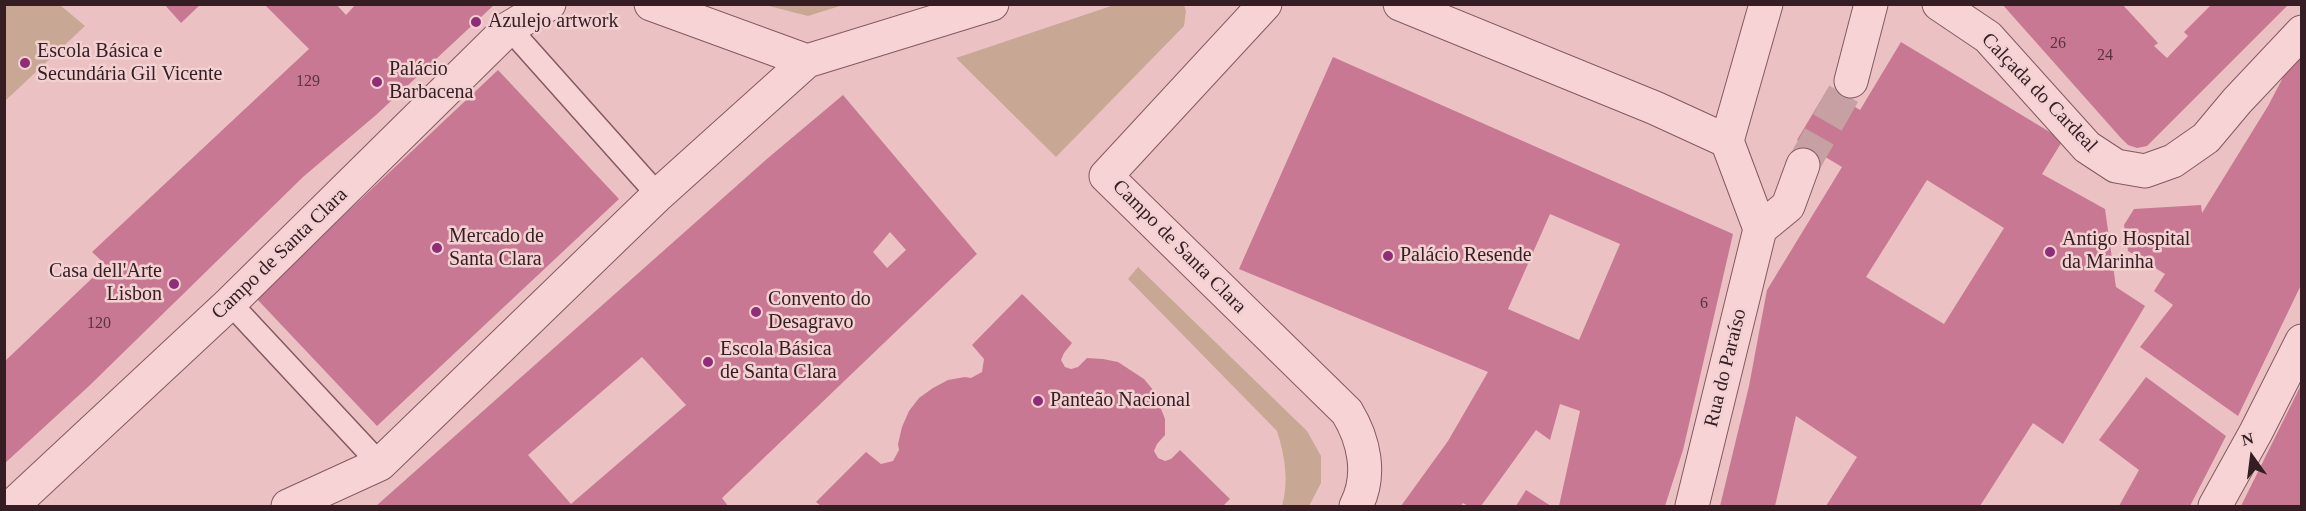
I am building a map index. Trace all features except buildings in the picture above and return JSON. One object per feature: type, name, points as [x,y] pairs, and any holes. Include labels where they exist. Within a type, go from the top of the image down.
[{"type":"street","name":"Campo de Santa Clara","points":[[12,507],[230,303],[509,28],[549,4]]},
{"type":"street","points":[[651,4],[807,61]]},
{"type":"street","points":[[288,507],[380,464],[658,195],[807,61],[992,4]]},
{"type":"street","name":"Campo de Santa Clara","points":[[1265,4],[1106,176],[1347,412],[1358,430],[1364,452],[1365,479],[1356,507]]},
{"type":"street","points":[[1400,4],[1654,108],[1727,141]]},
{"type":"street","points":[[1766,4],[1727,141],[1760,229],[1788,206],[1803,165]]},
{"type":"street","points":[[1851,81],[1871,4]]},
{"type":"street","name":"Calçada do Cardeal","points":[[1940,4],[1988,38],[2086,147],[2116,166],[2145,171],[2173,161],[2206,138],[2237,101],[2301,33]]},
{"type":"street","name":"Rua do Paraíso","points":[[1692,507],[1760,229]]},
{"type":"street","points":[[2215,507],[2256,432],[2301,340]]},
{"type":"lane","points":[[509,28],[658,195]]},
{"type":"lane","points":[[230,303],[380,464]]},
{"type":"shaded area","name":"Escola Básica e Secundária Gil Vicente","points":[[5,4],[60,5],[85,26],[5,101]]},
{"type":"shaded area","points":[[1117,4],[1184,5],[1186,11],[1184,26],[1056,157],[956,58]]},
{"type":"shaded area","points":[[765,5],[843,5],[808,16]]},
{"type":"shaded area","points":[[1138,267],[1307,431],[1321,456],[1321,483],[1309,506],[1282,506],[1285,468],[1277,431],[1128,279]]},
{"type":"tunnel","points":[[1803,165],[1851,81]]},
{"type":"place","name":"Azulejo artwork","points":[[476,22]]},
{"type":"place","name":"Escola Básica e Secundária Gil Vicente","points":[[25,63]]},
{"type":"place","name":"Palácio Barbacena","points":[[377,82]]},
{"type":"place","name":"Mercado de Santa Clara","points":[[437,248]]},
{"type":"place","name":"Antigo Hospital da Marinha","points":[[2050,252]]},
{"type":"place","name":"Palácio Resende","points":[[1388,256]]},
{"type":"place","name":"Casa dell'Arte Lisbon","points":[[174,284]]},
{"type":"place","name":"Convento do Desagravo","points":[[756,312]]},
{"type":"place","name":"Escola Básica de Santa Clara","points":[[708,362]]},
{"type":"place","name":"Panteão Nacional","points":[[1038,401]]}]
